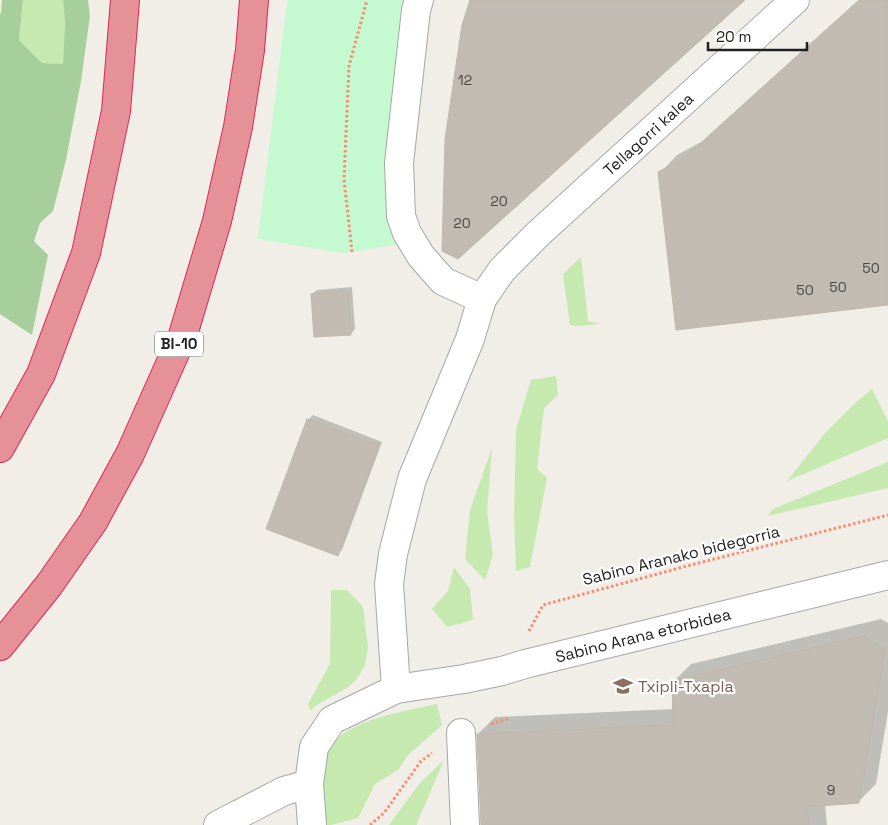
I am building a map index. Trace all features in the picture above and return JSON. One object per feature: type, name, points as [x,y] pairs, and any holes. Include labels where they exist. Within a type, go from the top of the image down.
[{"type":"highway","points":[[0,448],[40,374],[86,253],[116,110],[125,0]]},
{"type":"highway","name":"BI-10","points":[[0,646],[49,585],[93,522],[130,454],[183,335],[217,221],[238,128],[250,50],[254,0]]},
{"type":"street","points":[[419,0],[416,10],[399,163],[401,216],[407,233],[421,256],[443,281],[482,299]]},
{"type":"street","name":"Tellagorri kalea","points":[[396,689],[389,584],[393,554],[412,479],[470,339],[482,299],[502,270],[539,233],[795,0]]},
{"type":"street","name":"Sabino Arana etorbidea","points":[[312,825],[309,784],[314,748],[332,720],[396,689],[464,679],[502,671],[888,575]]},
{"type":"street","points":[[461,733],[465,825]]},
{"type":"street","points":[[218,825],[284,791],[309,784]]},
{"type":"path","points":[[352,252],[344,180],[349,66],[367,0]]},
{"type":"path","name":"Sabino Aranako bidegorria","points":[[525,664],[522,646],[543,605],[888,515]]},
{"type":"green space","points":[[2,0],[23,0],[19,40],[42,63],[63,64],[65,23],[63,0],[88,0],[90,16],[81,81],[66,160],[53,211],[40,223],[34,241],[48,255],[32,335],[0,314],[0,14]]},
{"type":"green space","points":[[23,0],[63,0],[65,23],[63,64],[42,63],[19,40]]},
{"type":"green space","points":[[288,0],[410,0],[394,120],[387,200],[400,244],[344,253],[258,239]]},
{"type":"green space","points":[[581,257],[588,321],[600,324],[570,325],[563,274]]},
{"type":"green space","points":[[556,376],[558,395],[544,408],[537,469],[547,478],[530,567],[516,571],[514,516],[516,430],[531,380]]},
{"type":"green space","points":[[872,389],[888,421],[888,438],[787,481],[826,432]]},
{"type":"green space","points":[[492,448],[487,512],[493,555],[485,580],[465,559],[470,510]]},
{"type":"green space","points":[[888,462],[888,488],[768,516],[773,509]]},
{"type":"green space","points":[[454,567],[470,589],[473,620],[447,627],[432,609],[448,591]]},
{"type":"green space","points":[[331,590],[347,590],[363,607],[368,647],[365,665],[356,680],[348,687],[315,706],[311,711],[308,704],[330,664]]},
{"type":"green space","points":[[437,704],[442,725],[408,755],[398,770],[375,784],[358,818],[331,825],[322,825],[319,768],[323,753],[328,747],[351,729],[364,723],[394,713]]},
{"type":"green space","points":[[444,760],[417,825],[389,825],[420,783]]},
{"type":"building","points":[[470,0],[745,0],[458,259],[442,251],[445,139],[462,25]]},
{"type":"building","points":[[859,0],[888,0],[888,305],[676,330],[658,172],[684,158]]},
{"type":"building","points":[[348,291],[351,335],[314,337],[311,294]]},
{"type":"building","points":[[307,419],[379,446],[338,556],[266,529]]},
{"type":"building","points":[[863,636],[885,650],[859,803],[807,807],[809,825],[481,825],[477,734],[673,725],[672,681]]},
{"type":"place","name":"Txipli-Txapla","points":[[623,686]]}]
